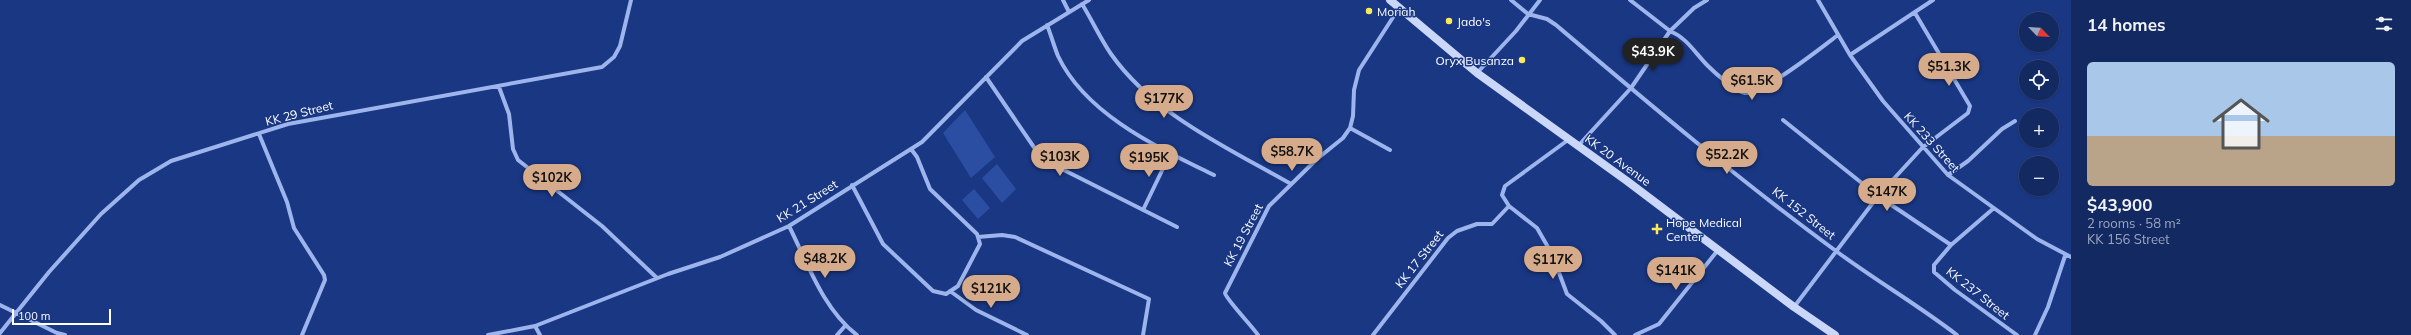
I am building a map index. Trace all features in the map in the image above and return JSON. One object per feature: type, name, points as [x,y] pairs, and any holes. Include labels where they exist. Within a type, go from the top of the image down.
[{"type":"main road","name":"KK 20 Avenue","points":[[1390,0],[1477,73],[1832,334]]},
{"type":"street","name":"KK 29 Street","points":[[0,333],[14,313],[101,214],[138,180],[171,161],[288,124],[346,112],[602,67],[614,57],[620,46],[631,0]]},
{"type":"street","points":[[1063,0],[1069,12]]},
{"type":"street","name":"KK 21 Street","points":[[488,335],[535,326],[657,278],[720,257],[789,226],[911,149],[934,132],[1022,41],[1089,0]]},
{"type":"street","name":"KK 152 Street","points":[[1511,0],[1528,14],[1547,19],[1556,25],[1631,88],[1836,251],[1914,303],[1957,335]]},
{"type":"street","points":[[1477,73],[1516,31],[1540,0]]},
{"type":"street","points":[[1630,0],[1670,31],[1684,38],[1710,68],[1737,90],[1745,93],[1779,78],[1838,35]]},
{"type":"street","points":[[1577,146],[1631,88],[1670,31],[1694,8],[1707,0]]},
{"type":"street","name":"KK 233 Street","points":[[1818,0],[1850,55],[1883,101],[1922,148],[1948,175],[2037,239],[2071,258]]},
{"type":"street","points":[[1850,55],[1933,0]]},
{"type":"street","points":[[1082,4],[1110,54],[1137,84],[1168,112],[1291,184]]},
{"type":"street","points":[[1390,150],[1350,128],[1353,116],[1354,90],[1359,70],[1400,8]]},
{"type":"street","points":[[1794,307],[1878,196],[1922,148],[1966,115],[1970,109],[1915,13]]},
{"type":"street","points":[[1047,25],[1059,57],[1080,87],[1109,116],[1153,145],[1214,175]]},
{"type":"street","points":[[986,77],[1042,159],[1177,227]]},
{"type":"street","points":[[499,86],[509,114],[513,149],[518,160],[602,226],[657,278]]},
{"type":"street","points":[[1783,120],[1878,196],[1951,245],[1994,208]]},
{"type":"street","points":[[1948,175],[1968,161],[2002,129],[2015,121]]},
{"type":"street","name":"KK 19 Street","points":[[1258,335],[1245,317],[1227,299],[1225,293],[1269,206],[1291,184],[1343,138],[1350,128]]},
{"type":"street","points":[[259,134],[287,202],[294,228],[324,274],[325,280],[302,335]]},
{"type":"street","points":[[1568,140],[1505,186],[1502,195],[1509,206],[1537,228],[1552,254],[1567,294],[1601,320],[1615,335]]},
{"type":"street","points":[[852,185],[883,244],[933,291],[946,294],[958,286],[980,244],[978,237],[930,189],[918,157],[911,149]]},
{"type":"street","points":[[1143,210],[1170,154]]},
{"type":"street","name":"KK 17 Street","points":[[1373,335],[1448,238],[1457,231],[1478,224],[1492,224],[1509,206]]},
{"type":"street","points":[[789,226],[831,308],[845,326],[857,335]]},
{"type":"street","points":[[978,237],[1002,235],[1014,237],[1149,299],[1143,335]]},
{"type":"street","name":"KK 237 Street","points":[[1951,245],[1934,265],[1934,272],[1955,290],[2017,335]]},
{"type":"street","points":[[1635,335],[1659,324],[1718,250]]},
{"type":"street","points":[[2035,335],[2048,307],[2066,256]]},
{"type":"street","points":[[950,291],[976,310],[1027,335]]},
{"type":"street","points":[[0,305],[57,333],[65,335]]},
{"type":"street","points":[[535,326],[540,335]]},
{"type":"street","points":[[837,335],[845,326]]},
{"type":"shaded area","points":[[965,110],[995,157],[971,178],[943,133]]},
{"type":"shaded area","points":[[997,164],[1016,189],[1002,203],[982,178]]},
{"type":"shaded area","points":[[974,189],[990,208],[978,219],[962,200]]},
{"type":"place","name":"Moriah","points":[[1369,11]]},
{"type":"place","name":"Jado's","points":[[1449,21]]},
{"type":"place","name":"Oryx Busanza","points":[[1522,60]]},
{"type":"place","name":"Hope Medical Center","points":[[1657,229]]}]
